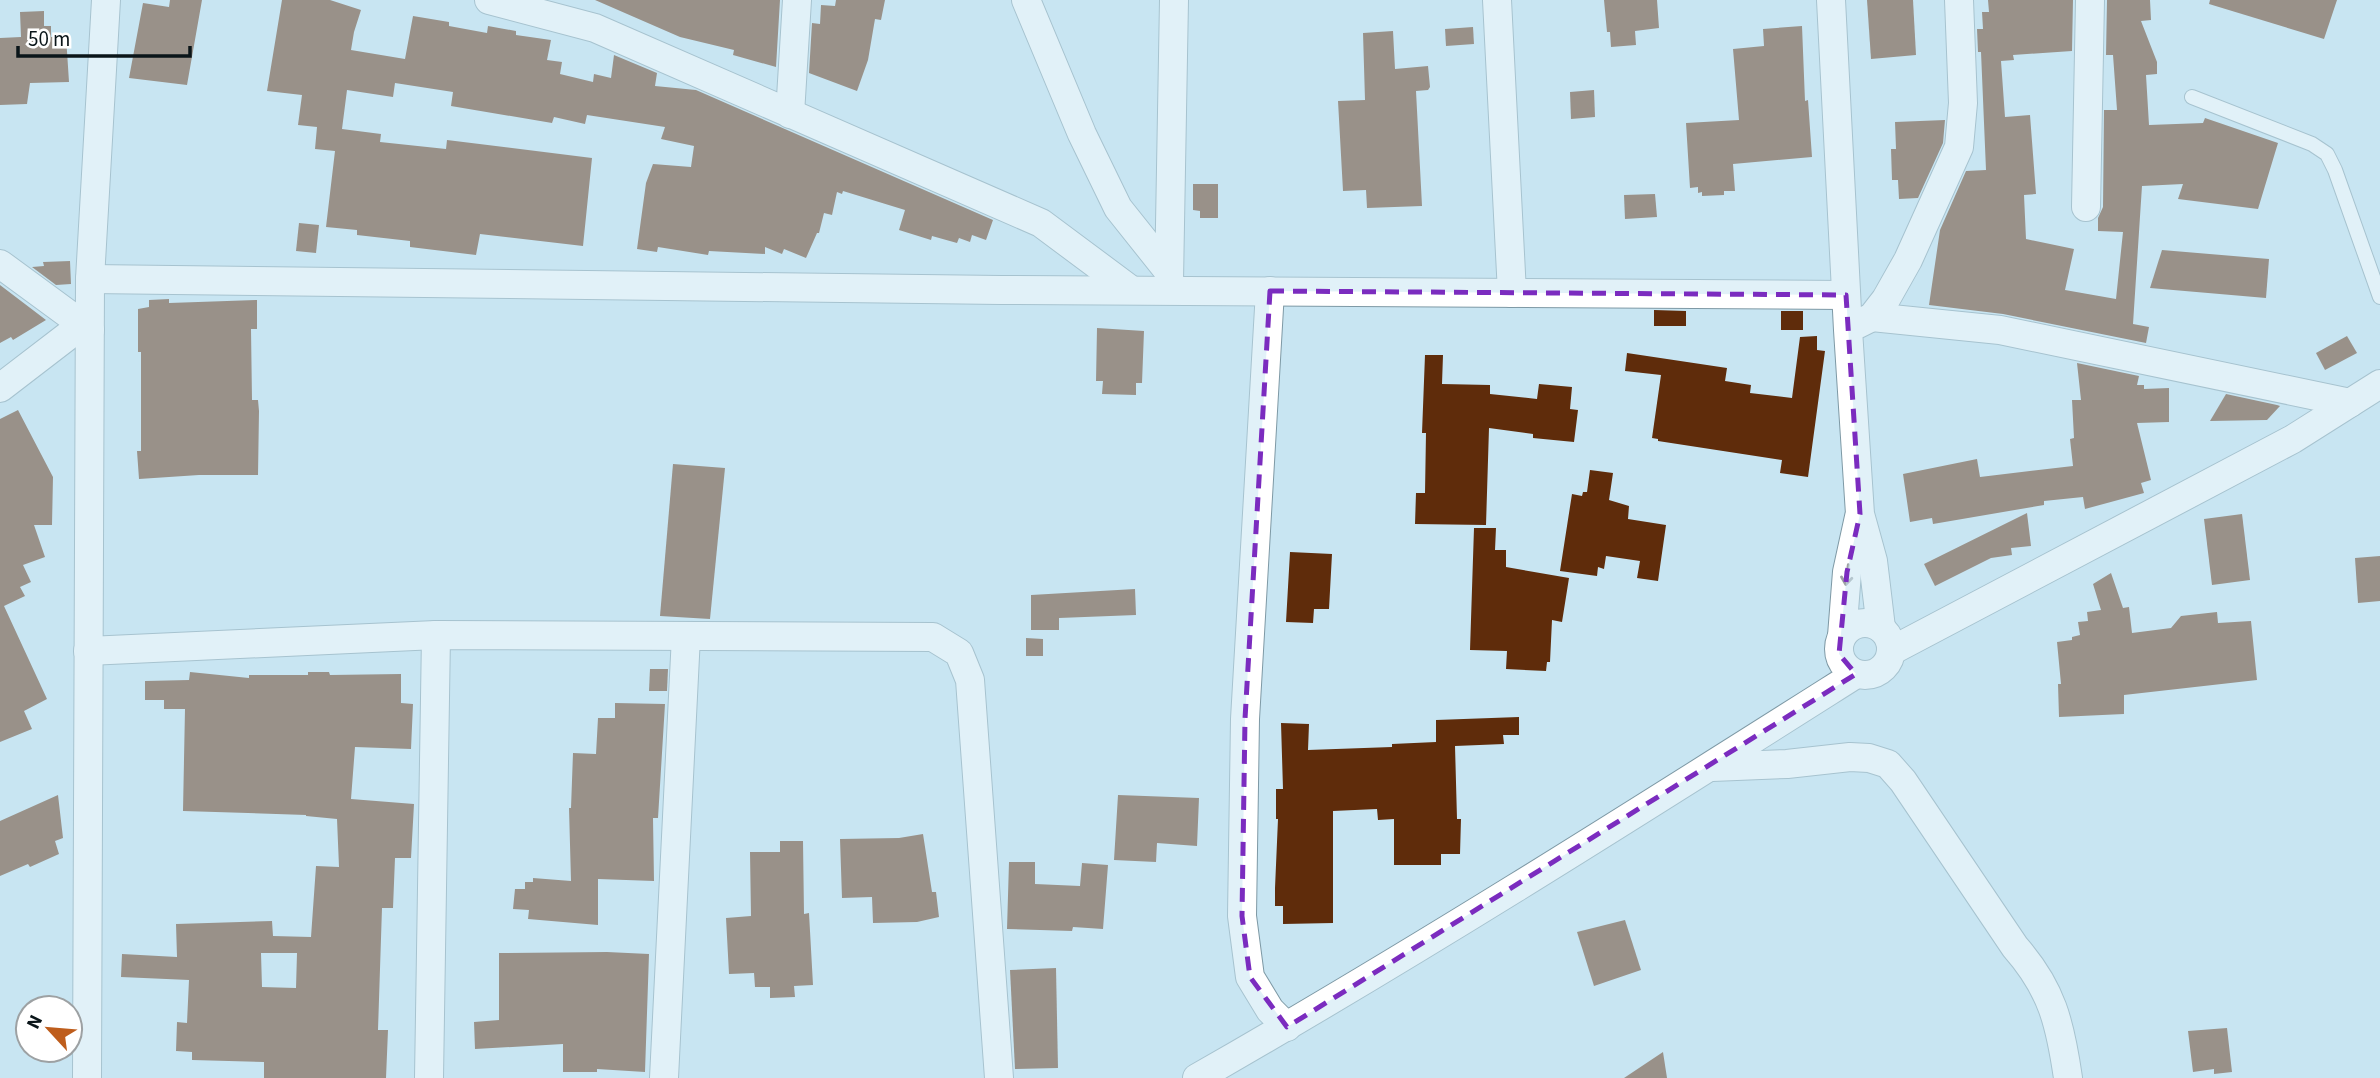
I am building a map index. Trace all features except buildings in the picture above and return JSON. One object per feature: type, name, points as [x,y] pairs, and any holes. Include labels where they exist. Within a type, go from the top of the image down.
[{"type":"street","points":[[87,1078],[86,328],[106,0]]},
{"type":"street","points":[[489,0],[595,28],[1041,223],[1130,290]]},
{"type":"street","points":[[790,114],[797,0]]},
{"type":"street","points":[[1026,0],[1082,134],[1118,208],[1169,281]]},
{"type":"street","points":[[1169,281],[1174,0]]},
{"type":"street","points":[[1497,0],[1512,293]]},
{"type":"street","points":[[1831,0],[1846,295],[1860,324],[1860,514],[1847,572],[1839,645],[1842,662],[1856,674],[1864,676],[1880,671],[1890,659],[1873,561],[1860,514]]},
{"type":"street","points":[[1860,324],[1886,299],[1908,260],[1959,147],[1963,103],[1959,0]]},
{"type":"street","points":[[2085,207],[2090,0]]},
{"type":"street","points":[[0,264],[86,328]]},
{"type":"street","points":[[90,279],[1130,290],[1169,281],[1270,291],[1846,295]]},
{"type":"street","points":[[1270,291],[1245,719],[1242,916],[1250,977],[1270,1010],[1287,1027]]},
{"type":"street","points":[[1860,324],[2000,330],[2350,403]]},
{"type":"street","points":[[0,388],[86,328]]},
{"type":"street","points":[[1886,640],[2293,439],[2380,384]]},
{"type":"street","points":[[1842,636],[1848,629],[1865,623],[1886,640]]},
{"type":"street","points":[[88,652],[436,635],[933,637],[959,653],[970,680],[999,1078]]},
{"type":"street","points":[[429,1078],[436,635]]},
{"type":"street","points":[[664,1078],[686,636]]},
{"type":"street","points":[[1197,1078],[1287,1027],[1568,857],[1856,674]]},
{"type":"street","points":[[1710,767],[1787,764],[1850,757],[1868,758],[1888,764],[2015,947],[2035,970],[2052,1002],[2062,1038],[2068,1078]]},
{"type":"lane","points":[[2192,97],[2312,144],[2327,154],[2380,297]]},
{"type":"highlighted area","points":[[1270,291],[1846,295],[1860,514],[1847,572],[1839,654],[1856,674],[1287,1027],[1250,977],[1242,916],[1245,719]]}]
